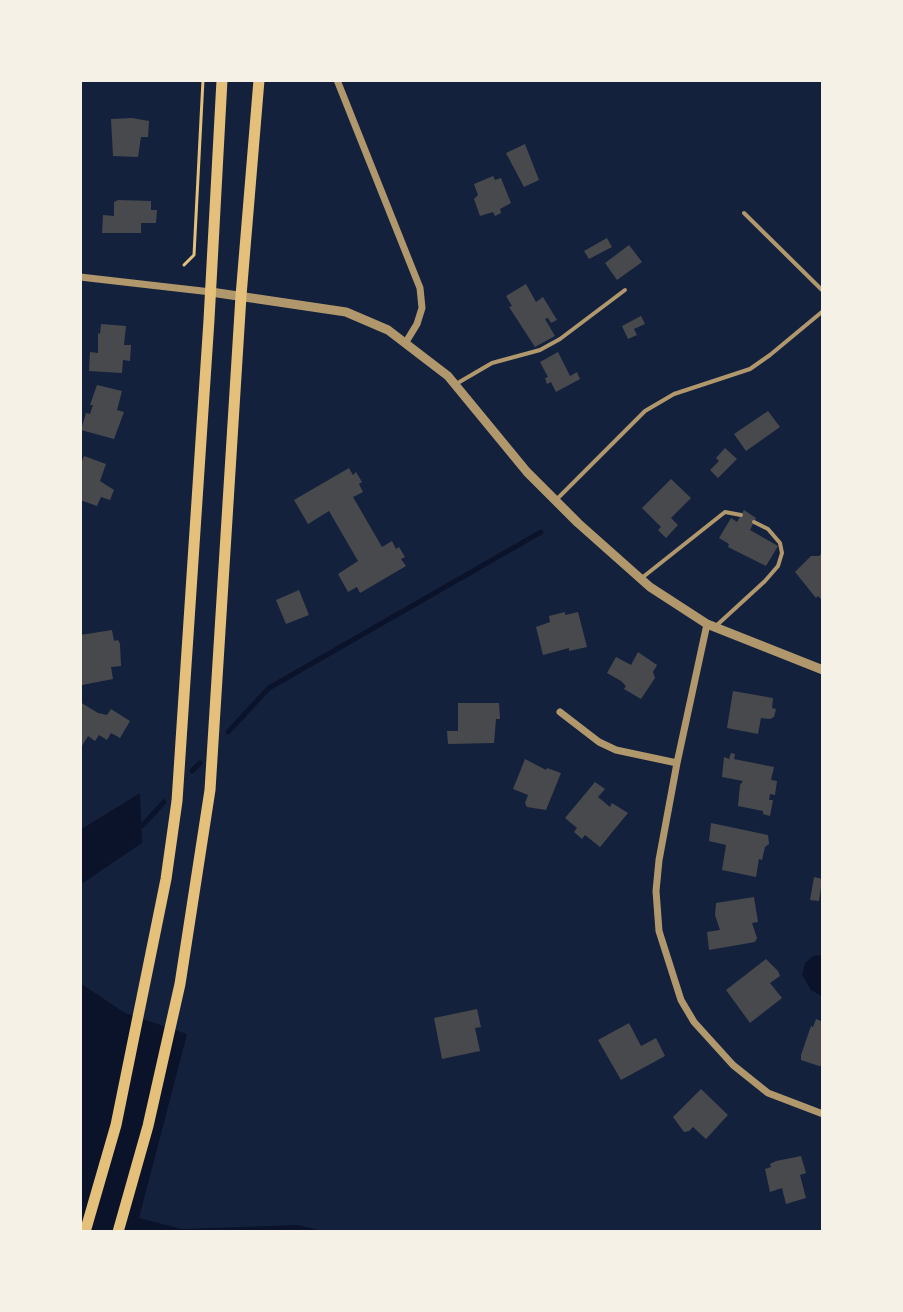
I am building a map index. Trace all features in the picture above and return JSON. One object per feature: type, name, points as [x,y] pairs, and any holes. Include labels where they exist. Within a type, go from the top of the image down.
[{"type":"main road","points":[[85,1232],[116,1125],[166,879],[177,801],[222,80]]},
{"type":"main road","points":[[118,1232],[148,1126],[180,984],[212,775],[241,296],[259,80]]},
{"type":"street","points":[[337,80],[420,288],[422,308],[406,342]]},
{"type":"street","points":[[80,277],[346,312],[388,330],[456,384],[527,472],[641,579],[711,626],[823,670]]},
{"type":"street","points":[[711,626],[677,763],[656,891],[659,931],[681,1000],[694,1022],[733,1065],[768,1093],[823,1114]]},
{"type":"street","points":[[560,712],[599,742],[616,750],[677,763]]},
{"type":"lane","points":[[744,213],[823,291]]},
{"type":"lane","points":[[456,384],[492,363],[540,350],[560,339],[625,290]]},
{"type":"lane","points":[[556,500],[645,411],[674,394],[750,369],[823,311]]},
{"type":"lane","points":[[641,579],[725,512],[741,515]]},
{"type":"lane","points":[[711,626],[765,581],[778,566],[782,553],[780,543],[768,529],[754,522]]},
{"type":"path","points":[[184,265],[194,255],[203,80]]},
{"type":"water","points":[[140,793],[142,843],[80,885],[80,830]]},
{"type":"water","points":[[823,955],[823,997],[811,990],[802,975],[805,963],[813,956]]},
{"type":"water","points":[[80,983],[125,1013],[187,1034],[139,1218],[182,1229],[298,1225],[326,1232],[80,1232]]},
{"type":"building","points":[[111,119],[149,121],[148,137],[141,137],[138,157],[113,156]]},
{"type":"building","points":[[525,144],[539,180],[524,187],[506,153]]},
{"type":"building","points":[[493,176],[495,180],[501,178],[511,203],[495,216],[493,212],[480,216],[474,199],[478,195],[474,184]]},
{"type":"building","points":[[151,201],[151,210],[157,210],[156,223],[141,223],[141,233],[102,233],[103,215],[114,216],[114,202]]},
{"type":"building","points":[[607,238],[612,247],[589,259],[584,251]]},
{"type":"building","points":[[629,245],[642,262],[617,280],[605,263]]},
{"type":"building","points":[[526,284],[536,302],[543,297],[557,320],[551,323],[548,318],[545,319],[555,336],[535,347],[509,307],[512,306],[506,296]]},
{"type":"building","points":[[641,316],[645,324],[634,329],[637,335],[628,339],[622,326]]},
{"type":"building","points":[[101,324],[126,326],[124,345],[131,345],[130,361],[123,360],[122,373],[89,371],[90,352],[98,353]]},
{"type":"building","points":[[558,352],[570,376],[577,372],[580,379],[556,392],[551,382],[547,384],[545,378],[548,377],[540,362]]},
{"type":"building","points":[[97,385],[122,391],[117,410],[124,412],[114,439],[81,430],[86,413],[90,414]]},
{"type":"building","points":[[768,411],[780,427],[746,451],[734,434]]},
{"type":"building","points":[[725,448],[737,459],[718,478],[710,470]]},
{"type":"building","points":[[84,456],[106,464],[100,481],[114,490],[110,500],[101,497],[97,506],[80,500],[80,466]]},
{"type":"building","points":[[349,468],[353,475],[356,472],[362,482],[359,484],[363,492],[353,497],[382,547],[392,541],[405,557],[401,559],[406,566],[360,593],[357,587],[348,592],[338,574],[358,561],[329,511],[308,524],[294,500]]},
{"type":"building","points":[[671,479],[691,498],[671,518],[678,525],[666,538],[658,530],[661,527],[642,508]]},
{"type":"building","points":[[744,510],[756,518],[750,530],[778,546],[766,566],[728,547],[729,544],[719,538],[731,518],[737,522]]},
{"type":"building","points":[[823,552],[823,601],[818,596],[816,598],[795,572],[811,556],[819,556]]},
{"type":"building","points":[[299,590],[309,615],[286,624],[276,600]]},
{"type":"building","points":[[565,612],[565,615],[578,612],[587,647],[543,655],[536,627],[550,622],[549,616]]},
{"type":"building","points":[[112,630],[114,641],[118,640],[120,644],[121,666],[111,667],[113,679],[82,685],[80,635]]},
{"type":"building","points":[[638,652],[657,665],[653,672],[655,678],[641,699],[607,673],[616,657],[631,665]]},
{"type":"building","points":[[733,691],[773,698],[772,708],[776,709],[774,717],[761,718],[758,734],[727,728]]},
{"type":"building","points":[[80,702],[98,713],[107,715],[111,709],[130,721],[120,738],[111,733],[107,740],[99,735],[95,741],[88,736],[80,749]]},
{"type":"building","points":[[458,703],[499,703],[500,719],[496,719],[494,743],[448,744],[447,731],[458,731]]},
{"type":"building","points":[[731,753],[735,754],[734,759],[774,767],[771,780],[777,781],[775,795],[770,794],[769,800],[773,800],[770,816],[763,814],[763,811],[738,806],[743,781],[722,777],[724,757],[729,759]]},
{"type":"building","points":[[525,759],[546,770],[561,773],[546,810],[527,807],[528,795],[513,789]]},
{"type":"building","points":[[595,782],[605,789],[598,797],[610,807],[612,803],[628,813],[600,847],[585,835],[582,839],[574,832],[577,828],[565,818]]},
{"type":"building","points":[[711,823],[768,835],[769,844],[765,847],[762,860],[759,859],[756,877],[722,870],[726,845],[709,841]]},
{"type":"building","points":[[814,877],[822,879],[819,901],[810,900]]},
{"type":"building","points":[[754,897],[758,922],[752,923],[757,938],[755,942],[709,950],[707,932],[720,930],[715,915],[716,903]]},
{"type":"building","points":[[766,959],[778,971],[780,976],[770,983],[782,998],[750,1023],[726,990]]},
{"type":"building","points":[[477,1009],[481,1027],[475,1028],[480,1051],[442,1059],[434,1018]]},
{"type":"building","points":[[816,1019],[823,1022],[823,1066],[801,1060]]},
{"type":"building","points":[[629,1023],[641,1046],[656,1038],[665,1056],[621,1080],[598,1040]]},
{"type":"building","points":[[701,1089],[728,1115],[706,1139],[693,1127],[684,1132],[673,1117]]},
{"type":"building","points":[[801,1156],[806,1173],[800,1175],[806,1198],[786,1204],[782,1188],[770,1192],[765,1169],[776,1161]]},
{"type":"waterway","points":[[228,732],[269,688],[541,532]]},
{"type":"waterway","points":[[192,771],[200,763]]},
{"type":"waterway","points":[[136,828],[143,825],[164,802]]}]
